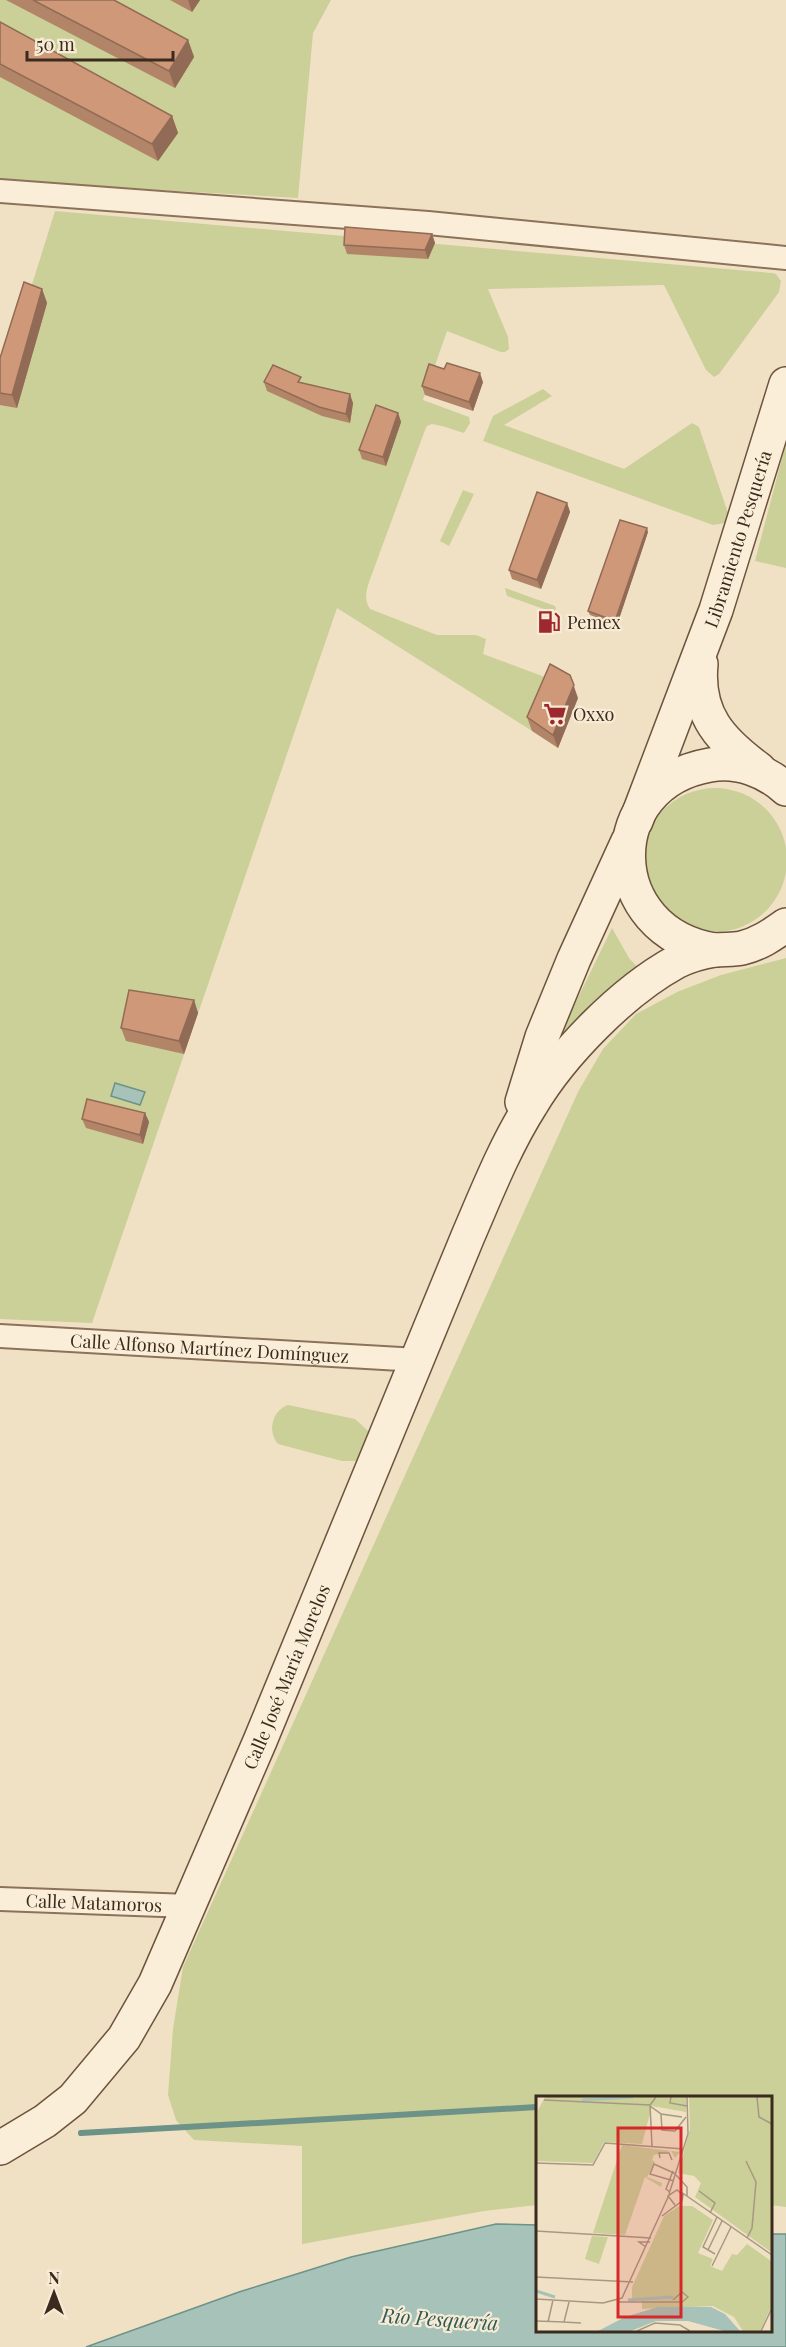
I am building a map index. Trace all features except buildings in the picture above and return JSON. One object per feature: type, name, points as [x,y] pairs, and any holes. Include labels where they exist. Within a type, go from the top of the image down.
[{"type":"main road","name":"Libramiento Pesquería","points":[[701,652],[786,384]]},
{"type":"main road","points":[[701,652],[700,677],[706,711],[714,729],[734,750],[781,785]]},
{"type":"main road","points":[[701,652],[634,826],[628,862],[641,904],[656,922],[686,943],[715,950]]},
{"type":"main road","points":[[504,1155],[542,1037],[574,959],[646,802],[660,787],[677,775],[717,764],[738,765],[758,771],[781,785]]},
{"type":"main road","points":[[504,1155],[531,1104],[573,1050],[608,1012],[676,962],[696,954],[741,948],[766,939],[786,925]]},
{"type":"main road","name":"Calle José María Morelos","points":[[0,2148],[74,2099],[124,2038],[155,1984],[504,1155]]},
{"type":"street","points":[[0,190],[428,223],[786,258]]},
{"type":"street","name":"Calle Alfonso Martínez Domínguez","points":[[0,1336],[418,1360]]},
{"type":"street","name":"Calle Matamoros","points":[[0,1899],[189,1906]]},
{"type":"green space","points":[[0,0],[331,0],[313,33],[298,198],[0,181]]},
{"type":"green space","points":[[55,211],[772,273],[776,274],[781,281],[779,292],[719,374],[714,377],[706,370],[664,285],[488,289],[508,337],[509,349],[501,352],[447,331],[423,400],[469,417],[470,423],[464,433],[432,424],[427,426],[369,582],[366,599],[370,609],[437,635],[476,635],[486,639],[483,654],[553,680],[532,731],[337,608],[92,1323],[0,1319],[0,387]]},
{"type":"green space","points":[[543,389],[552,396],[504,425],[624,469],[692,423],[699,427],[731,522],[713,525],[483,441],[493,416]]},
{"type":"green space","points":[[786,443],[786,568],[755,561]]},
{"type":"green space","points":[[463,490],[474,494],[449,546],[440,541]]},
{"type":"green space","points":[[505,588],[555,606],[557,612],[507,596]]},
{"type":"green space","points":[[715,788],[742,794],[755,800],[766,809],[775,820],[781,833],[787,860],[781,887],[775,900],[766,911],[755,920],[742,926],[715,932],[688,926],[675,920],[664,911],[655,900],[649,887],[643,860],[649,833],[655,820],[664,809],[675,800],[688,794]]},
{"type":"green space","points":[[612,928],[629,958],[639,969],[554,1047]]},
{"type":"green space","points":[[786,958],[786,2207],[771,2205],[771,2096],[536,2096],[536,2205],[484,2211],[302,2244],[302,2146],[194,2140],[176,2120],[168,2095],[173,2029],[183,1967],[578,1092],[603,1049],[636,1014],[677,992],[721,975]]},
{"type":"green space","points":[[288,1405],[355,1419],[368,1431],[373,1440],[365,1461],[342,1461],[278,1444],[273,1433],[273,1422],[278,1412]]},
{"type":"water","points":[[115,1083],[145,1092],[140,1105],[111,1096]]},
{"type":"water","name":"Río Pesquería","points":[[496,2224],[536,2225],[536,2332],[771,2332],[771,2234],[786,2234],[786,2347],[86,2347],[239,2292],[351,2257]]},
{"type":"waterway","points":[[81,2133],[536,2107]]},
{"type":"place","name":"Pemex","points":[[549,622]]},
{"type":"place","name":"Oxxo","points":[[555,714]]}]
